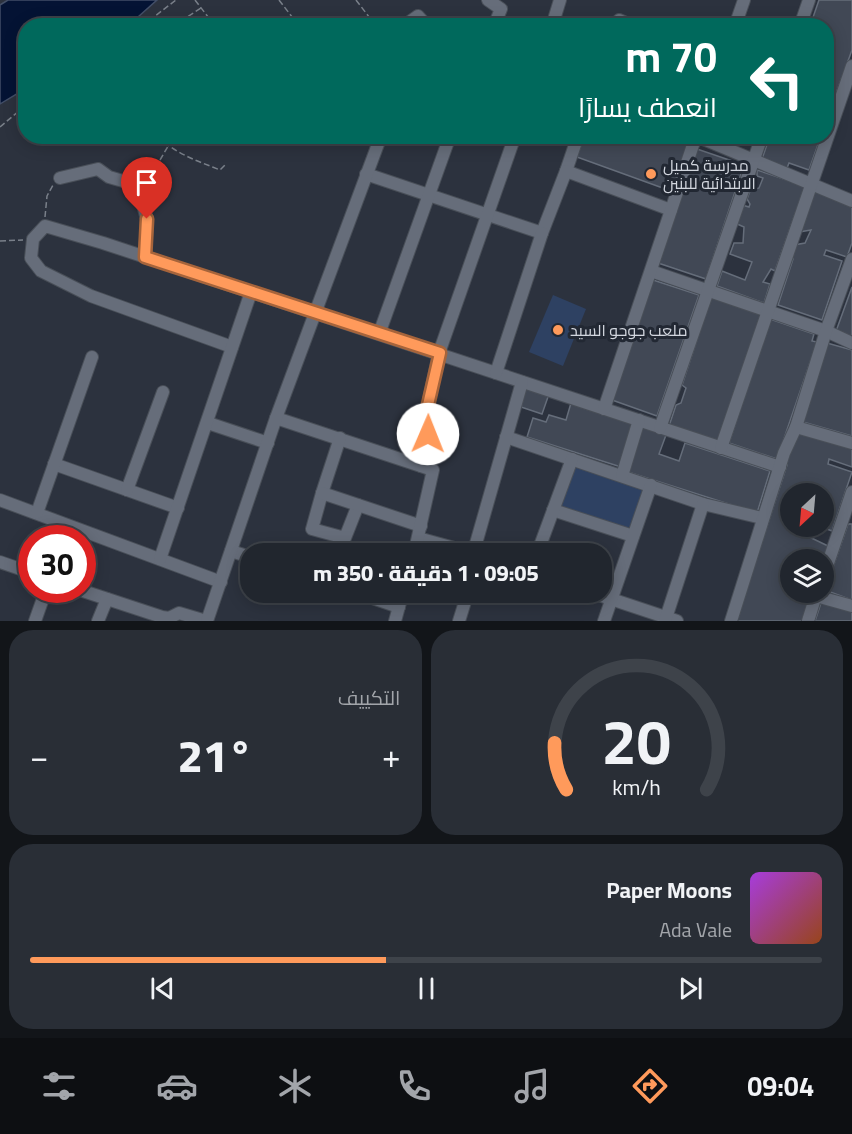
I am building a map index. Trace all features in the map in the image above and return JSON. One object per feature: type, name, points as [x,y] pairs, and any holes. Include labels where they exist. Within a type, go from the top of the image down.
[{"type":"street","points":[[488,0],[501,9],[497,18]]},
{"type":"street","points":[[555,18],[561,0]]},
{"type":"street","points":[[738,18],[744,0]]},
{"type":"street","points":[[803,18],[809,0]]},
{"type":"street","points":[[834,118],[851,70]]},
{"type":"street","points":[[96,595],[169,619],[179,613],[207,621],[276,418],[378,144]]},
{"type":"street","points":[[379,334],[447,144]]},
{"type":"street","points":[[421,466],[432,412],[428,405],[440,353],[512,144]]},
{"type":"street","points":[[496,373],[542,233],[575,144]]},
{"type":"street","points":[[604,409],[693,144]]},
{"type":"street","points":[[714,144],[852,201]]},
{"type":"street","points":[[660,428],[759,144]]},
{"type":"street","points":[[721,448],[825,144]]},
{"type":"street","points":[[60,178],[98,169],[109,177],[137,185],[147,219],[145,257]]},
{"type":"street","points":[[566,171],[671,210]]},
{"type":"street","points":[[366,174],[542,233]]},
{"type":"street","points":[[232,347],[91,296],[41,271],[31,258],[33,239],[45,225],[440,353],[780,467]]},
{"type":"street","points":[[731,621],[762,518],[796,427],[826,331],[852,259]]},
{"type":"street","points":[[651,271],[826,331],[852,343]]},
{"type":"street","points":[[160,560],[251,292]]},
{"type":"street","points":[[37,513],[92,357]]},
{"type":"street","points":[[477,543],[522,382]]},
{"type":"street","points":[[127,490],[163,392]]},
{"type":"street","points":[[276,418],[432,470],[417,543]]},
{"type":"street","points":[[622,476],[639,420]]},
{"type":"street","points":[[208,423],[268,443]]},
{"type":"street","points":[[796,427],[852,443]]},
{"type":"street","points":[[506,437],[703,504],[762,518]]},
{"type":"street","points":[[340,438],[312,529],[345,538],[358,505]]},
{"type":"street","points":[[541,543],[572,459]]},
{"type":"street","points":[[54,464],[178,508]]},
{"type":"street","points":[[612,597],[651,485]]},
{"type":"street","points":[[833,549],[852,492]]},
{"type":"street","points":[[322,493],[422,525]]},
{"type":"street","points":[[0,500],[68,525]]},
{"type":"street","points":[[612,600],[669,620],[703,504]]},
{"type":"street","points":[[553,510],[633,536]]},
{"type":"street","points":[[96,536],[220,582]]},
{"type":"street","points":[[418,538],[437,543]]},
{"type":"street","points":[[231,551],[240,554]]},
{"type":"street","points":[[0,562],[18,568]]},
{"type":"street","points":[[98,621],[107,599]]},
{"type":"street","points":[[834,600],[852,606]]},
{"type":"street","points":[[35,621],[41,603]]},
{"type":"street","points":[[387,603],[399,607]]},
{"type":"street","points":[[395,621],[400,603]]},
{"type":"street","points":[[459,621],[465,603]]},
{"type":"street","points":[[604,621],[610,603]]},
{"type":"street","points":[[808,621],[814,603]]},
{"type":"path","points":[[152,18],[176,0]]},
{"type":"path","points":[[195,0],[209,18]]},
{"type":"path","points":[[279,0],[293,18]]},
{"type":"path","points":[[356,0],[370,18]]},
{"type":"path","points":[[185,18],[201,8]]},
{"type":"path","points":[[0,127],[18,112]]},
{"type":"path","points":[[160,160],[169,146],[192,159],[220,170],[226,164]]},
{"type":"path","points":[[45,225],[47,196],[53,184],[60,178]]},
{"type":"path","points":[[0,242],[33,239]]},
{"type":"shaded area","points":[[8,0],[157,0],[137,18],[18,18],[18,93],[0,104],[0,5]]},
{"type":"shaded area","name":"ملعب جوجو السيد","points":[[553,295],[586,309],[563,366],[529,352]]},
{"type":"shaded area","points":[[572,459],[651,485],[633,536],[553,510]]},
{"type":"building","points":[[819,0],[852,0],[852,50],[834,99],[834,18],[813,18]]},
{"type":"building","name":"مدرسة كميل الابتدائية للبنين","points":[[581,144],[688,144],[671,191],[577,157]]},
{"type":"building","points":[[767,144],[818,144],[809,170],[789,163],[787,168],[762,159]]},
{"type":"building","points":[[697,149],[744,165],[706,279],[658,263]]},
{"type":"building","points":[[757,170],[805,186],[775,271],[771,269],[763,282],[770,284],[764,303],[717,286],[722,271],[745,280],[752,262],[730,254],[734,243],[743,243],[744,227],[735,223],[742,205],[749,207],[747,199],[750,191],[759,188],[763,178],[757,176]]},
{"type":"building","points":[[814,189],[852,205],[852,243],[847,257],[826,250],[824,255],[842,261],[822,320],[778,305],[793,259],[790,258],[794,245],[805,243],[811,230],[799,232]]},
{"type":"building","points":[[653,280],[699,295],[657,416],[612,400]]},
{"type":"building","points":[[852,287],[852,340],[835,334]]},
{"type":"building","points":[[711,297],[762,313],[720,442],[669,426],[676,405],[681,403],[686,388],[682,385]]},
{"type":"building","points":[[770,319],[814,334],[812,341],[817,342],[777,459],[729,443]]},
{"type":"building","points":[[827,343],[852,350],[852,436],[803,422]]},
{"type":"building","points":[[526,387],[549,394],[542,414],[521,407]]},
{"type":"building","points":[[571,403],[635,424],[621,467],[527,437],[533,418],[546,422],[549,415],[566,420]]},
{"type":"building","points":[[642,427],[666,435],[659,454],[679,461],[685,443],[770,471],[757,513],[628,472]]},
{"type":"building","points":[[797,428],[852,447],[852,467],[829,459],[828,464],[852,472],[834,525],[834,483],[781,483]]},
{"type":"building","points":[[780,486],[780,537],[809,537],[828,546],[827,549],[780,549],[780,603],[809,603],[803,621],[736,621]]},
{"type":"building","points":[[848,524],[852,524],[852,600],[834,593],[834,564]]},
{"type":"building","points":[[821,603],[830,603],[852,611],[852,621],[815,621]]},
{"type":"place","name":"مدرسة كميل الابتدائية للبنين","points":[[651,174]]},
{"type":"place","name":"ملعب جوجو السيد","points":[[558,330]]},
{"type":"route","points":[[147,219],[145,257],[440,353],[428,405],[432,412],[428,434]]}]
